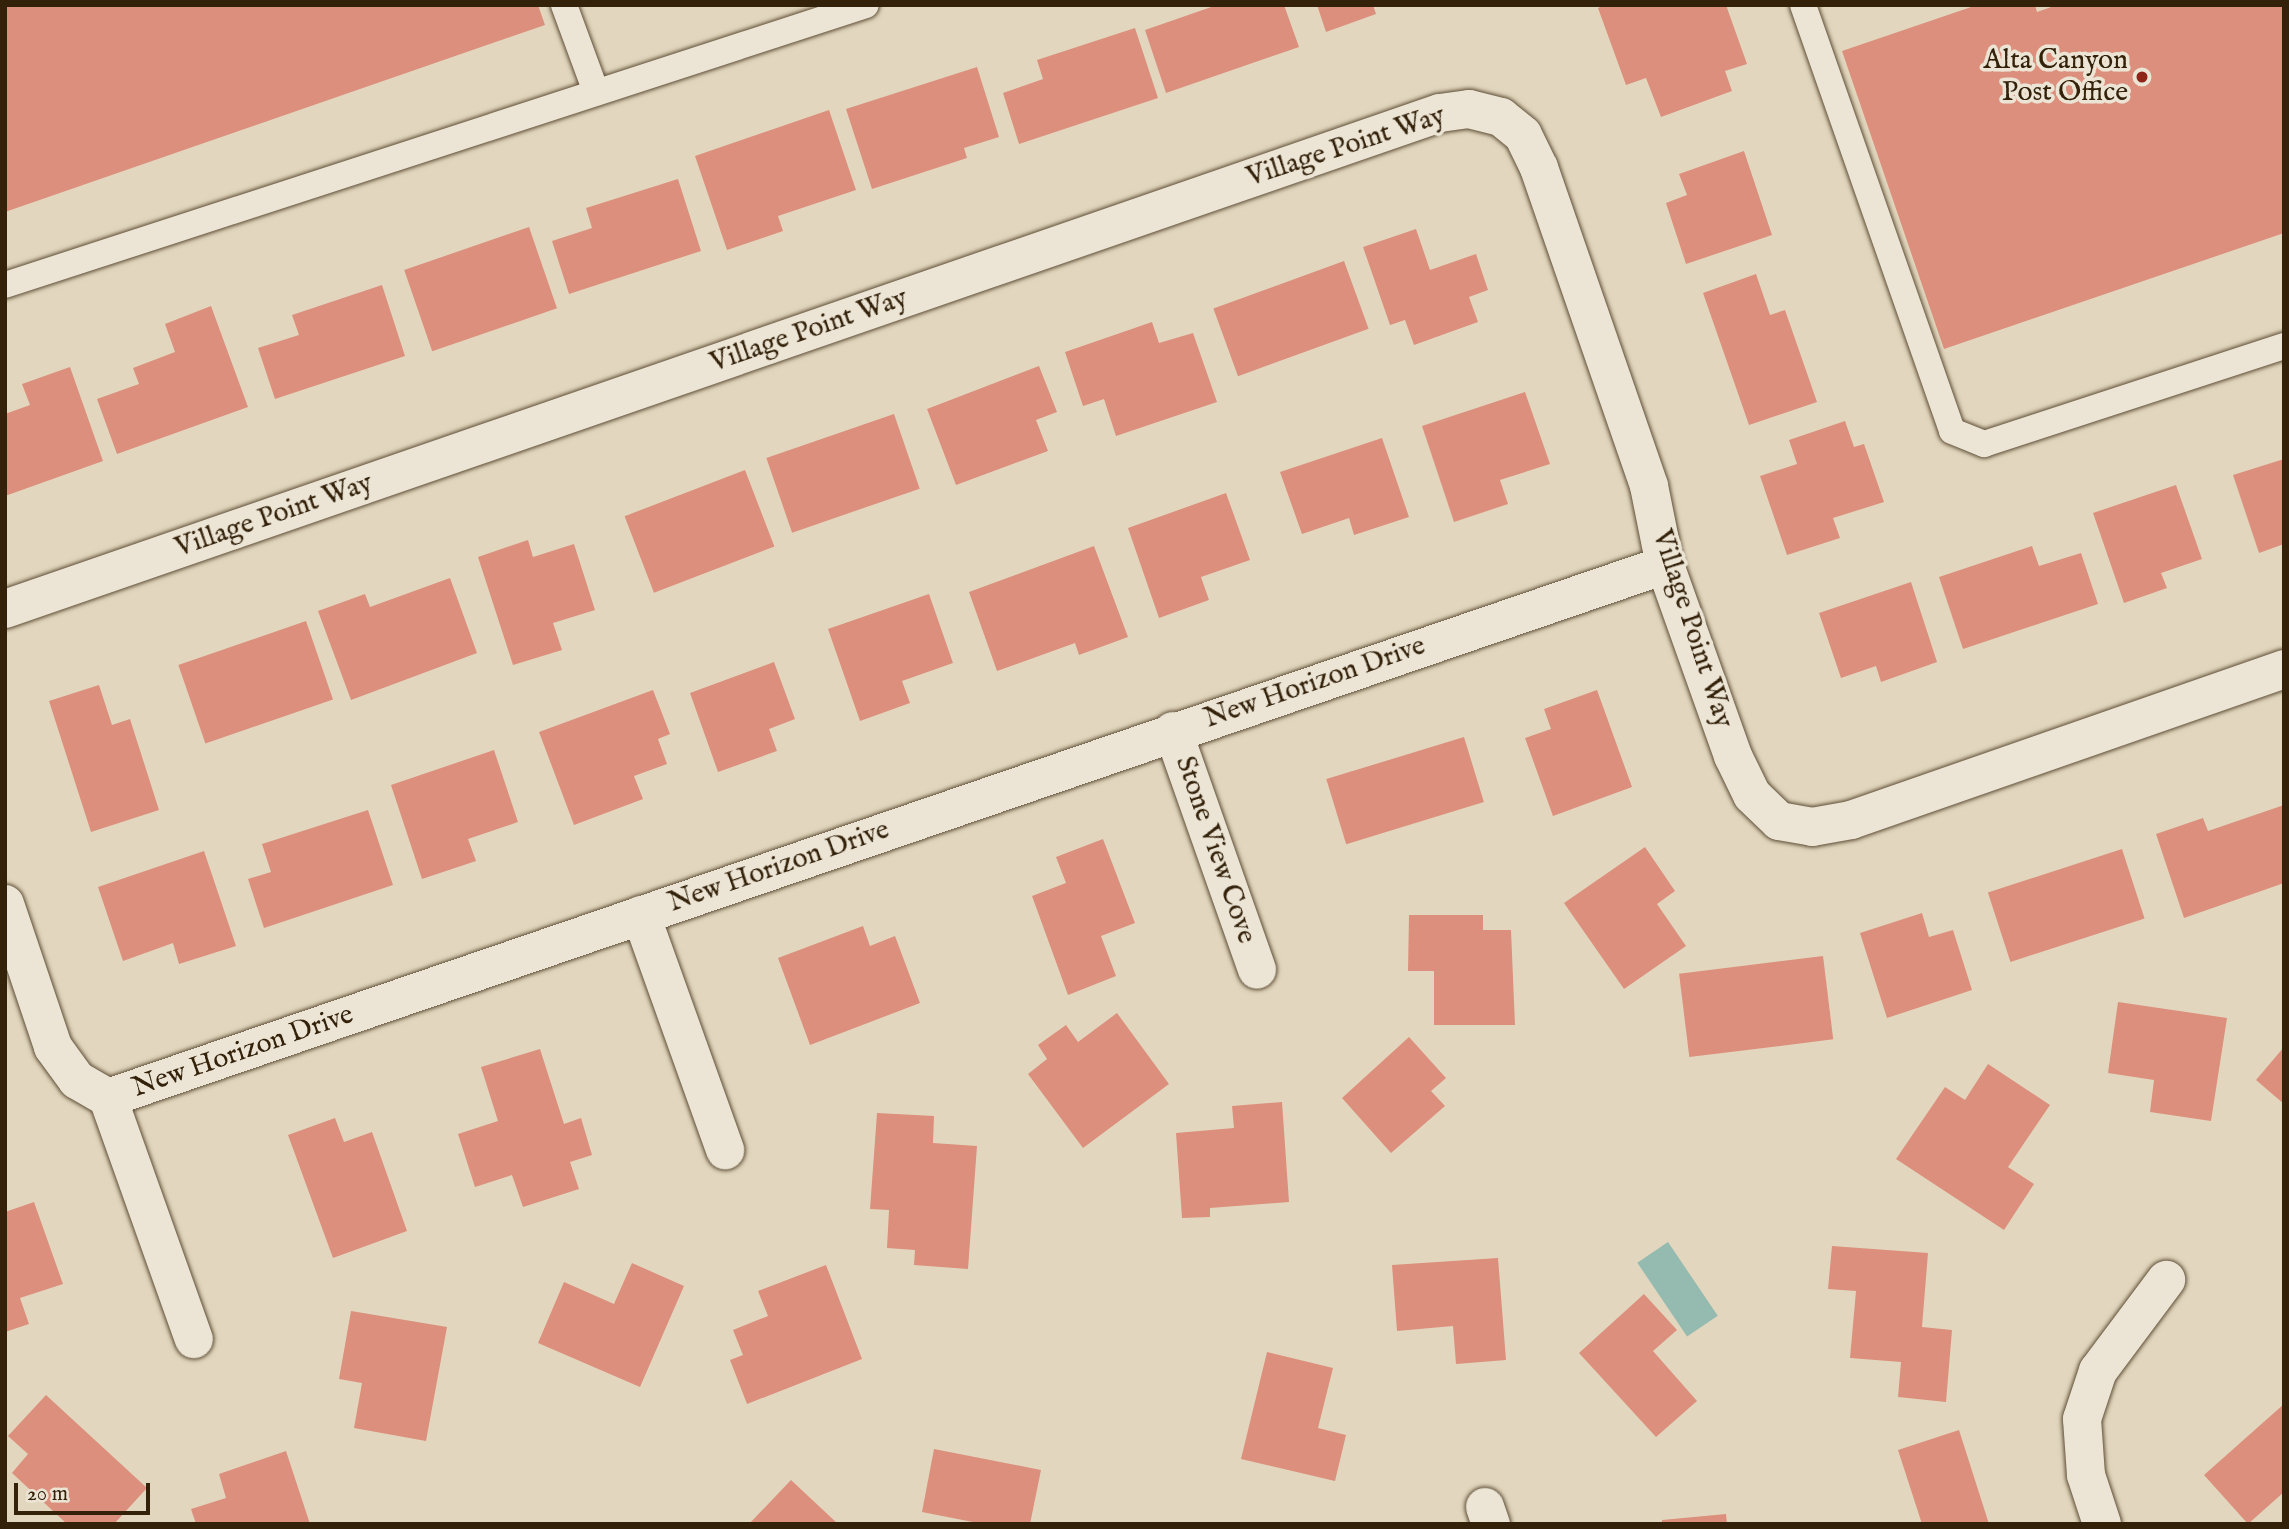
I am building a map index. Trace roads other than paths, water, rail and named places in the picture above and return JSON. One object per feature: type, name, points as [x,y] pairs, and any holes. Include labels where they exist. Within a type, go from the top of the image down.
[{"type":"street","name":"Village Point Way","points":[[5,609],[1440,113],[1469,108],[1501,117],[1523,135],[1539,168],[1649,486],[1665,565],[1733,756],[1752,795],[1779,821],[1801,825],[1851,820],[2284,669]]},
{"type":"street","name":"New Horizon Drive","points":[[5,904],[53,1046],[77,1080],[108,1098],[1173,731],[1665,565]]},
{"type":"street","name":"Stone View Cove","points":[[1173,731],[1257,970]]},
{"type":"street","points":[[641,915],[725,1150]]},
{"type":"street","points":[[108,1098],[194,1339]]},
{"type":"street","points":[[2102,1524],[2086,1475],[2082,1419],[2098,1371],[2166,1280]]},
{"type":"lane","points":[[564,5],[596,92]]},
{"type":"lane","points":[[1803,5],[1952,431],[1984,444],[2284,346]]},
{"type":"lane","points":[[5,285],[862,6]]},
{"type":"water","points":[[1668,1242],[1718,1316],[1687,1336],[1637,1263]]},
{"type":"place","name":"Alta Canyon Post Office","points":[[2142,77]]}]
